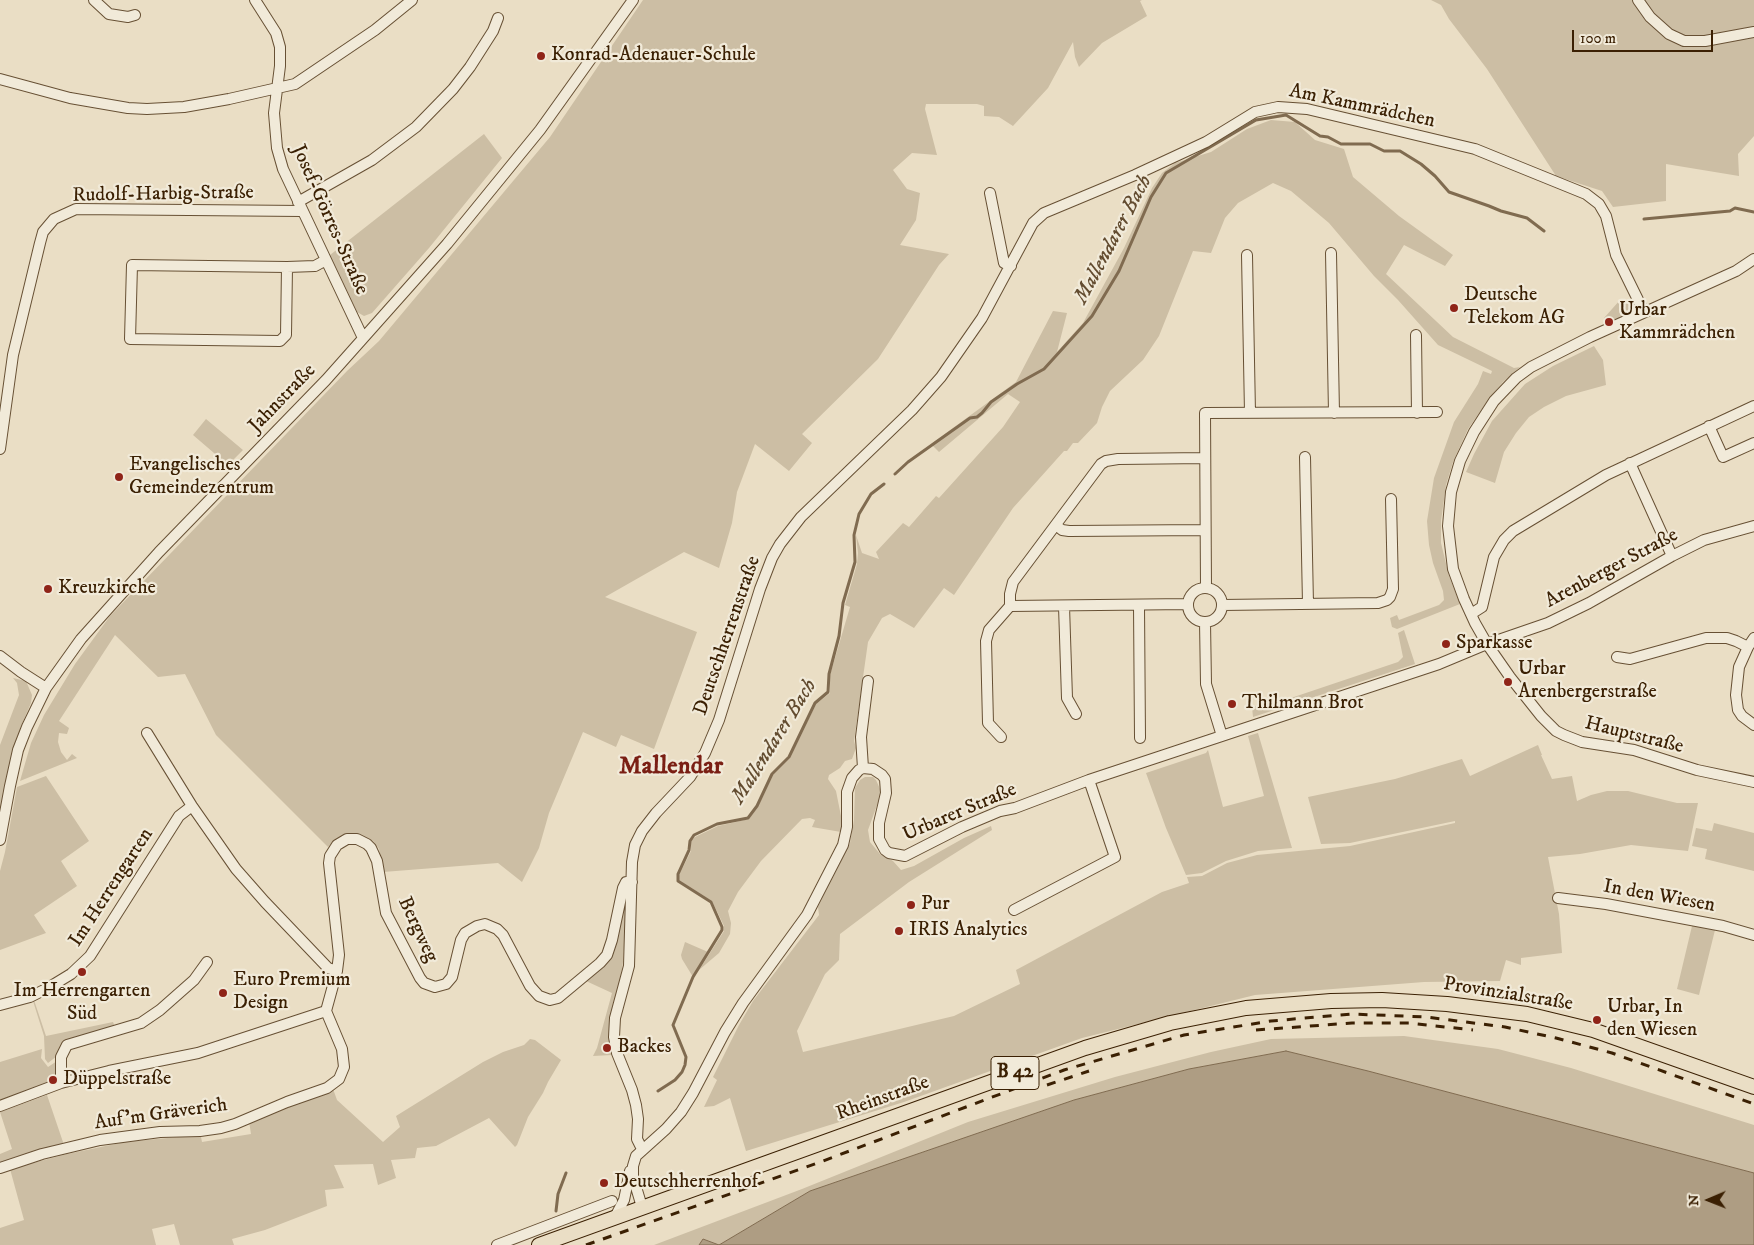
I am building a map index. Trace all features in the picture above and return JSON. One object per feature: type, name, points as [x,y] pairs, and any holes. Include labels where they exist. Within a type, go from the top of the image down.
[{"type":"main road","name":"Provinzialstraße","points":[[1246,1008],[1331,1001],[1382,1000],[1447,1004],[1527,1014],[1593,1030],[1754,1087]]},
{"type":"main road","name":"Rheinstraße","points":[[539,1245],[1084,1048],[1170,1023],[1246,1008]]},
{"type":"street","points":[[94,0],[109,14],[128,17],[135,15]]},
{"type":"street","name":"Josef-Görres-Straße","points":[[255,0],[276,32],[280,48],[274,113],[277,148],[283,169],[363,338]]},
{"type":"street","points":[[0,79],[70,98],[107,105],[147,109],[184,107],[229,99],[294,84],[375,30],[412,0]]},
{"type":"street","name":"Jahnstraße","points":[[0,840],[18,750],[27,726],[46,688],[81,639],[123,591],[326,380],[441,251],[557,107],[634,0]]},
{"type":"street","points":[[1638,0],[1650,17],[1669,34],[1684,40],[1705,41],[1754,32]]},
{"type":"street","points":[[300,207],[372,160],[416,127],[453,89],[470,67],[493,32],[498,18]]},
{"type":"street","name":"Am Kammrädchen","points":[[1011,266],[1033,223],[1044,213],[1135,175],[1206,142],[1254,113],[1268,108],[1292,107],[1475,149],[1586,194],[1599,204],[1606,216],[1616,255],[1644,312]]},
{"type":"street","points":[[990,193],[1004,263],[1011,266]]},
{"type":"street","name":"Rudolf-Harbig-Straße","points":[[0,449],[15,346],[40,243],[44,232],[54,219],[76,209],[300,207]]},
{"type":"street","points":[[1331,253],[1334,413]]},
{"type":"street","points":[[1247,255],[1250,413]]},
{"type":"street","points":[[287,267],[286,335],[280,341],[130,340],[132,265],[287,267],[315,266],[326,260]]},
{"type":"street","name":"Hauptstraße","points":[[1754,260],[1736,271],[1590,337],[1531,367],[1516,378],[1494,401],[1474,432],[1460,461],[1450,501],[1448,526],[1453,569],[1471,614],[1487,644],[1510,677],[1541,716],[1556,731],[1590,744],[1644,752],[1697,770],[1754,782]]},
{"type":"street","name":"Deutschherrenstraße","points":[[642,1149],[638,1142],[636,1105],[617,1053],[614,1037],[615,1018],[629,966],[632,862],[635,844],[656,813],[690,777],[706,754],[719,720],[760,589],[772,558],[780,544],[801,517],[912,410],[941,377],[982,318],[1011,266]]},
{"type":"street","points":[[1416,335],[1417,413]]},
{"type":"street","points":[[1471,614],[1482,607],[1494,557],[1507,536],[1585,487],[1630,463],[1754,406]]},
{"type":"street","points":[[1206,588],[1205,413],[1437,412]]},
{"type":"street","points":[[1709,426],[1723,457],[1754,443]]},
{"type":"street","points":[[1305,457],[1308,604]]},
{"type":"street","points":[[1001,737],[988,722],[986,641],[990,630],[1010,606],[1013,582],[1101,464],[1118,459],[1205,458]]},
{"type":"street","points":[[1630,463],[1672,556]]},
{"type":"street","points":[[1222,605],[1378,603],[1390,597],[1393,589],[1391,499]]},
{"type":"street","points":[[1056,525],[1062,530],[1069,531],[1205,530]]},
{"type":"street","name":"Arenberger Straße","points":[[1487,644],[1548,623],[1589,603],[1672,556],[1714,536],[1754,526]]},
{"type":"street","points":[[1206,588],[1219,595],[1222,605],[1215,619],[1205,622],[1191,615],[1188,604],[1195,591],[1206,588]]},
{"type":"street","points":[[1010,606],[1188,604]]},
{"type":"street","points":[[1064,606],[1067,698],[1076,714]]},
{"type":"street","points":[[1140,606],[1140,738]]},
{"type":"street","points":[[1205,622],[1206,684],[1222,736]]},
{"type":"street","points":[[1617,657],[1630,659],[1706,638],[1727,638],[1748,647]]},
{"type":"street","points":[[1751,723],[1738,710],[1736,695],[1739,667],[1754,638]]},
{"type":"street","name":"Urbarer Straße","points":[[863,768],[872,769],[882,775],[887,785],[879,823],[879,839],[889,854],[909,855],[962,827],[1000,811],[1015,808],[1088,780],[1439,664],[1487,644]]},
{"type":"street","points":[[0,656],[46,688]]},
{"type":"street","points":[[615,1217],[624,1200],[630,1172],[636,1156],[666,1129],[681,1112],[743,1002],[807,916],[843,846],[846,835],[846,801],[849,783],[855,773],[863,768],[861,737],[868,681]]},
{"type":"street","points":[[147,733],[192,806],[236,869],[264,902],[328,968],[337,971]]},
{"type":"street","points":[[1014,910],[1115,857],[1088,780]]},
{"type":"street","name":"Im Herrengarten","points":[[0,1004],[30,997],[48,988],[71,974],[90,956],[179,816],[192,806]]},
{"type":"street","name":"Bergweg","points":[[326,1011],[337,971],[339,955],[329,862],[330,856],[337,845],[347,839],[358,839],[371,848],[377,861],[386,913],[420,978],[424,983],[435,987],[446,984],[452,977],[461,940],[465,933],[485,924],[497,928],[503,935],[530,986],[539,996],[550,1000],[558,998],[607,955],[623,888],[626,882],[632,882]]},
{"type":"street","name":"In den Wiesen","points":[[1558,898],[1606,904],[1723,926],[1754,935]]},
{"type":"street","points":[[61,1083],[60,1057],[67,1045],[141,1023],[160,1010],[194,980],[206,962]]},
{"type":"street","points":[[0,1106],[61,1083],[198,1053],[326,1011]]},
{"type":"street","name":"Auf'm Gräverich","points":[[0,1168],[42,1154],[100,1140],[160,1132],[200,1131],[221,1128],[327,1088],[339,1080],[344,1067],[342,1049],[326,1011]]},
{"type":"street","points":[[633,1166],[633,1177],[642,1207]]},
{"type":"street","points":[[497,1245],[612,1201]]},
{"type":"street","points":[[588,1209],[594,1225]]},
{"type":"shaded area","points":[[643,0],[1142,0],[1140,1],[1147,16],[1102,43],[1079,67],[1075,57],[1073,42],[1048,88],[1013,126],[999,117],[984,116],[984,106],[977,104],[926,104],[925,109],[937,155],[912,153],[893,170],[907,189],[920,193],[916,220],[900,245],[949,254],[939,265],[878,359],[802,434],[812,443],[789,471],[755,444],[737,492],[732,523],[719,568],[684,552],[605,597],[697,632],[654,749],[621,735],[616,747],[583,732],[549,813],[539,848],[522,882],[498,863],[383,872],[379,849],[373,841],[359,834],[347,833],[328,847],[216,735],[185,674],[158,677],[115,635],[59,721],[69,728],[67,734],[59,733],[58,742],[61,752],[67,760],[72,754],[77,758],[20,781],[31,743],[44,715],[75,664],[110,616],[347,371],[379,341],[550,137]]},
{"type":"shaded area","points":[[1431,0],[1754,0],[1754,136],[1738,154],[1739,176],[1666,164],[1666,201],[1613,207],[1602,191],[1556,176],[1487,69],[1449,19],[1441,5]]},
{"type":"shaded area","points":[[1271,120],[1295,122],[1315,140],[1344,149],[1353,177],[1399,216],[1453,255],[1445,266],[1404,245],[1386,274],[1453,337],[1514,368],[1520,367],[1491,396],[1468,429],[1453,462],[1446,485],[1441,521],[1441,543],[1449,576],[1460,604],[1397,629],[1392,627],[1390,618],[1397,615],[1399,620],[1439,605],[1444,600],[1429,545],[1427,521],[1434,478],[1454,422],[1478,384],[1483,371],[1491,374],[1492,371],[1438,345],[1374,276],[1329,223],[1291,191],[1273,183],[1238,203],[1225,218],[1211,253],[1193,251],[1159,336],[1143,360],[1110,391],[1097,423],[1078,443],[1073,443],[1067,451],[1064,451],[1013,508],[954,595],[944,588],[914,628],[890,614],[882,618],[868,642],[854,741],[856,748],[852,759],[845,761],[840,768],[829,775],[828,779],[836,791],[842,821],[841,832],[812,827],[815,820],[810,818],[802,819],[761,861],[738,892],[728,911],[731,923],[730,934],[719,953],[699,970],[724,931],[724,926],[712,901],[679,880],[679,875],[691,851],[691,841],[695,837],[718,826],[749,819],[758,807],[773,775],[790,758],[816,704],[830,693],[830,675],[850,607],[845,605],[857,564],[856,535],[862,553],[879,559],[876,552],[903,523],[909,527],[936,496],[939,498],[1003,427],[1020,402],[1008,394],[939,452],[931,444],[1016,382],[1053,311],[1067,313],[1057,352],[1083,323],[1124,248],[1152,188],[1162,173],[1175,163],[1211,152],[1247,129]]},
{"type":"shaded area","points":[[484,134],[502,158],[429,248],[372,313],[364,316],[357,312],[330,255]]},
{"type":"shaded area","points":[[1620,300],[1629,302],[1628,312],[1617,319],[1605,319],[1604,318]]},
{"type":"shaded area","points":[[1594,346],[1603,360],[1606,385],[1566,396],[1529,417],[1504,452],[1495,483],[1466,472],[1492,421],[1525,384],[1553,366]]},
{"type":"shaded area","points":[[206,419],[243,450],[228,465],[193,435]]},
{"type":"shaded area","points":[[1404,630],[1415,664],[1253,717],[1252,707],[1285,700],[1398,662],[1403,657],[1398,633]]},
{"type":"shaded area","points":[[13,678],[26,681],[32,695],[9,768],[0,816],[0,745],[19,695],[17,683]]},
{"type":"shaded area","points":[[1258,733],[1292,848],[1258,851],[1226,861],[1202,873],[1186,875],[1146,773],[1206,753],[1208,750],[1223,807],[1264,796],[1248,736]]},
{"type":"shaded area","points":[[1538,745],[1552,779],[1572,776],[1577,801],[1607,791],[1628,791],[1677,803],[1698,803],[1688,851],[1631,845],[1580,854],[1548,857],[1559,914],[1562,953],[1521,958],[1521,965],[1506,960],[1500,981],[1424,982],[1255,995],[1082,1038],[904,1102],[746,1151],[730,1098],[714,1106],[704,1107],[717,1080],[713,1077],[753,1001],[819,915],[818,907],[850,843],[854,820],[855,788],[860,780],[865,777],[873,777],[880,789],[880,797],[868,830],[870,842],[880,854],[893,861],[901,870],[914,866],[964,838],[991,826],[992,830],[909,882],[840,934],[839,960],[825,974],[797,1031],[803,1052],[954,1016],[1020,984],[1016,970],[1162,892],[1189,883],[1187,877],[1202,876],[1227,863],[1257,855],[1350,846],[1455,823],[1455,821],[1350,843],[1321,844],[1308,797],[1395,779],[1462,759],[1470,776]]},
{"type":"shaded area","points":[[46,776],[89,841],[61,861],[77,886],[34,915],[46,933],[0,950],[0,871],[17,787]]},
{"type":"shaded area","points":[[1714,823],[1754,833],[1754,871],[1705,859],[1707,849],[1692,846],[1696,828],[1712,831]]},
{"type":"shaded area","points":[[626,890],[628,890],[623,962],[620,984],[610,1021],[612,1055],[593,1056],[597,1048],[612,993],[586,981],[604,965],[615,949]]},
{"type":"shaded area","points":[[1692,926],[1715,930],[1699,995],[1677,989]]},
{"type":"shaded area","points":[[685,942],[708,952],[693,977],[681,955]]},
{"type":"shaded area","points":[[34,1000],[46,1036],[113,1022],[115,1027],[68,1040],[57,1056],[48,1063],[45,1059],[44,1036]]},
{"type":"shaded area","points":[[1404,1036],[1498,1049],[1571,1068],[1754,1125],[1754,1173],[1286,1051],[1189,1069],[1074,1100],[810,1191],[719,1245],[703,1239],[699,1245],[654,1245],[802,1189],[968,1122],[1115,1077],[1211,1052],[1271,1039]]},
{"type":"shaded area","points":[[530,1039],[535,1040],[561,1060],[528,1117],[515,1147],[489,1118],[436,1146],[417,1148],[415,1158],[391,1160],[396,1178],[378,1185],[373,1164],[334,1165],[344,1188],[325,1190],[327,1206],[265,1230],[232,1239],[234,1245],[180,1245],[174,1224],[152,1229],[156,1245],[0,1245],[0,1228],[24,1220],[10,1169],[67,1154],[125,1142],[178,1137],[201,1137],[202,1142],[251,1134],[249,1121],[319,1096],[333,1089],[337,1100],[383,1142],[400,1127],[396,1116],[483,1062],[503,1052],[524,1045]]},
{"type":"shaded area","points":[[42,1049],[41,1058],[48,1067],[57,1061],[54,1079],[46,1084],[0,1100],[0,1062]]},
{"type":"shaded area","points":[[1286,1051],[1754,1173],[1754,1245],[719,1245],[810,1191],[1074,1100],[1189,1069]]},
{"type":"shaded area","points":[[47,1095],[64,1145],[15,1157],[0,1163],[0,1154],[12,1149],[0,1112]]},
{"type":"shaded area","points":[[703,1239],[719,1245],[699,1245]]},
{"type":"waterway","name":"Mallendarer Bach","points":[[895,474],[908,462],[970,418],[977,417],[991,402],[1017,384],[1044,369],[1092,316],[1119,271],[1151,197],[1166,173],[1256,120],[1286,115],[1320,136],[1328,137],[1341,144],[1370,144],[1384,151],[1400,151],[1421,164],[1449,192],[1501,211],[1527,218],[1544,231]]},
{"type":"waterway","name":"Mallendarer Bach","points":[[1644,219],[1730,211],[1735,208],[1754,212]]},
{"type":"waterway","name":"Mallendarer Bach","points":[[658,1091],[675,1080],[685,1065],[686,1057],[673,1025],[693,977],[722,930],[711,902],[678,881],[678,874],[689,850],[690,841],[694,835],[717,824],[748,818],[757,806],[772,774],[789,757],[815,703],[828,692],[829,674],[839,636],[843,603],[855,562],[854,535],[859,514],[871,494],[884,484]]},
{"type":"waterway","name":"Mallendarer Bach","points":[[556,1211],[558,1194],[566,1173]]},
{"type":"railway","points":[[586,1245],[823,1161],[1064,1070],[1184,1035],[1271,1021],[1352,1014],[1426,1017],[1505,1027],[1612,1053],[1754,1104]]},
{"type":"railway","points":[[1256,1030],[1352,1023],[1409,1023],[1473,1030]]},
{"type":"railway","points":[[1047,1085],[1089,1071]]},
{"type":"place","name":"Konrad-Adenauer-Schule","points":[[541,56]]},
{"type":"place","name":"Deutsche Telekom AG","points":[[1454,308]]},
{"type":"place","name":"Urbar Kammrädchen","points":[[1609,322]]},
{"type":"place","name":"Evangelisches Gemeindezentrum","points":[[119,477]]},
{"type":"place","name":"Kreuzkirche","points":[[48,589]]},
{"type":"place","name":"Sparkasse","points":[[1446,644]]},
{"type":"place","name":"Urbar Arenbergerstraße","points":[[1508,682]]},
{"type":"place","name":"Thilmann Brot","points":[[1232,704]]},
{"type":"place","name":"Pur","points":[[911,905]]},
{"type":"place","name":"IRIS Analytics","points":[[899,931]]},
{"type":"place","name":"Im Herrengarten Süd","points":[[82,972]]},
{"type":"place","name":"Euro Premium Design","points":[[223,993]]},
{"type":"place","name":"Urbar, In den Wiesen","points":[[1597,1020]]},
{"type":"place","name":"Backes","points":[[607,1048]]},
{"type":"place","name":"Düppelstraße","points":[[53,1080]]},
{"type":"place","name":"Deutschherrenhof","points":[[604,1183]]},
{"type":"district","name":"Mallendar","points":[[671,768]]}]
